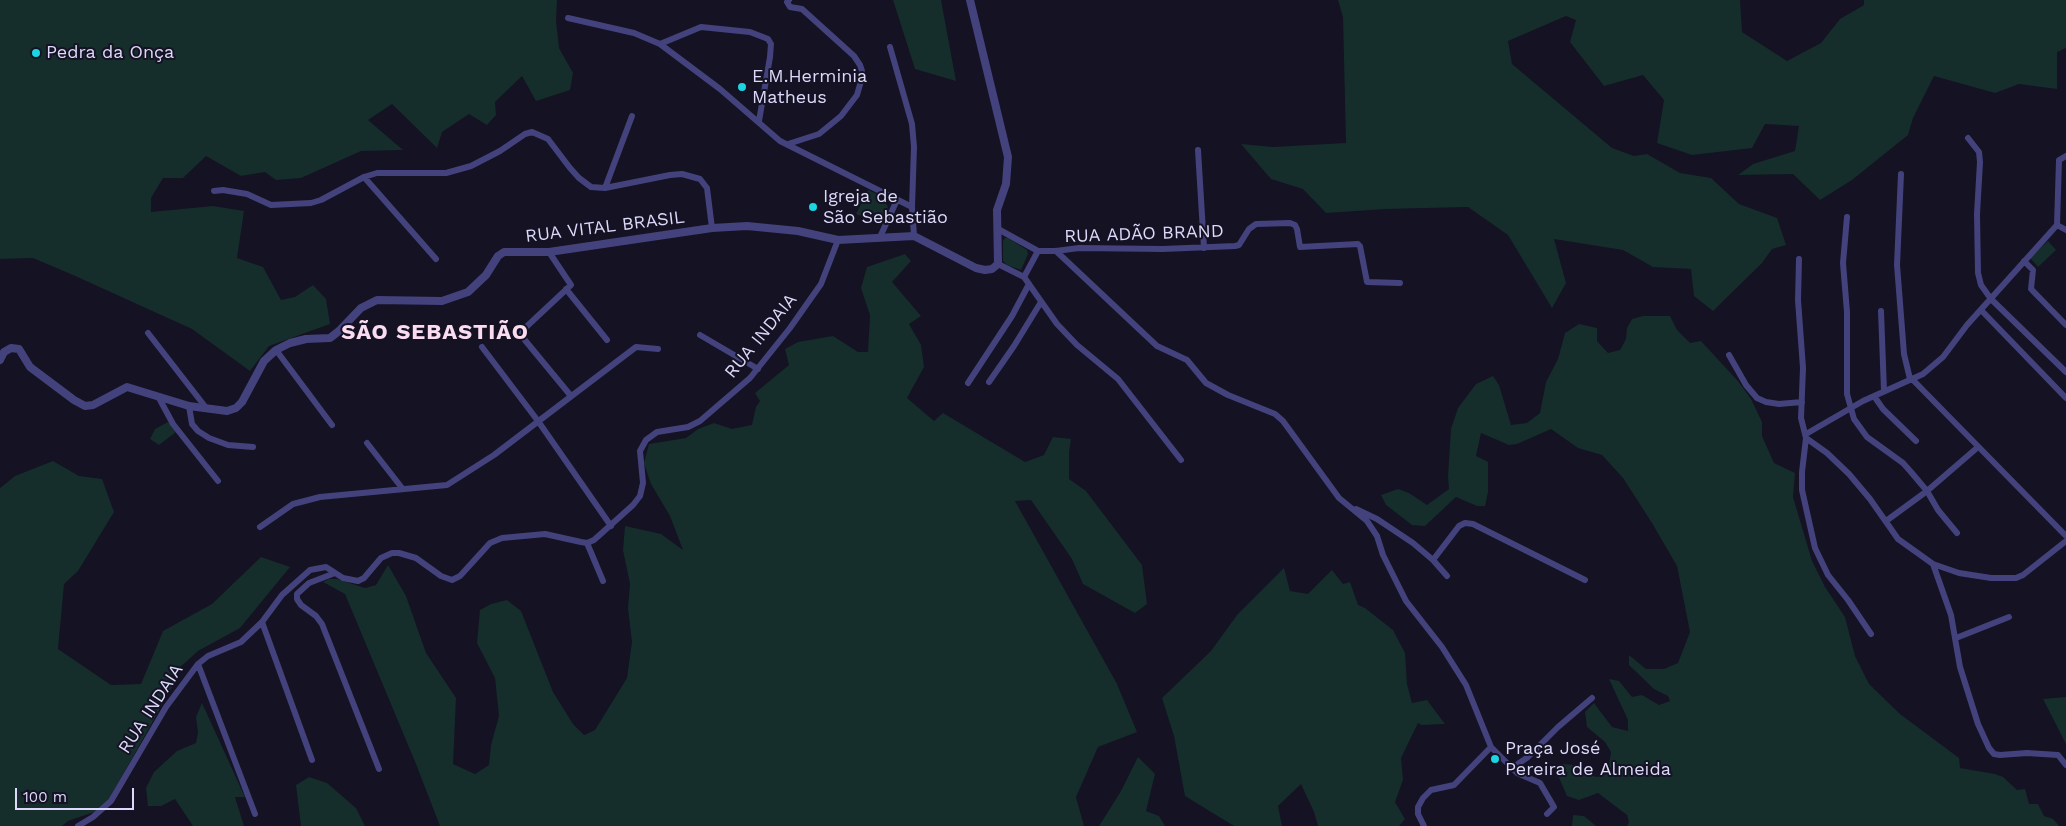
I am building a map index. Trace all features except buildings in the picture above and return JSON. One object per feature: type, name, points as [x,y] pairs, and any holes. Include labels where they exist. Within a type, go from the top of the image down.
[{"type":"street","points":[[788,144],[819,134],[841,116],[857,95],[862,71],[854,56],[802,9],[790,7],[787,2],[789,0]]},
{"type":"street","points":[[970,0],[1008,157],[1006,184],[997,210],[998,264]]},
{"type":"street","points":[[568,18],[634,33],[660,44],[720,89],[773,135],[912,207]]},
{"type":"street","points":[[660,44],[702,28],[750,32],[768,39],[771,44],[770,57],[759,121]]},
{"type":"street","points":[[890,46],[912,124],[914,147],[912,207],[914,236],[976,268],[992,269],[998,264]]},
{"type":"street","points":[[605,188],[632,116]]},
{"type":"street","points":[[214,191],[222,190],[247,194],[271,205],[300,205],[321,200],[364,177],[377,173],[446,173],[471,166],[500,151],[525,134],[532,132],[548,139],[570,168],[586,184],[598,188],[670,175],[682,174],[700,179],[707,188],[712,228]]},
{"type":"street","points":[[1968,138],[1979,152],[1980,162],[1977,214],[1978,273],[1982,285],[1991,299],[2066,372]]},
{"type":"street","points":[[1198,150],[1204,248]]},
{"type":"street","points":[[1806,436],[1874,396],[1923,374],[1943,357],[1966,326],[2056,225],[2058,160],[2066,156]]},
{"type":"street","points":[[1901,174],[1897,265],[1904,354],[1911,379],[2066,536]]},
{"type":"street","points":[[364,177],[436,259]]},
{"type":"street","points":[[880,237],[897,200]]},
{"type":"street","points":[[1847,217],[1843,263],[1846,303],[1847,394],[1851,409],[1858,426],[1867,437],[1903,463],[1927,491],[1938,510],[1957,534]]},
{"type":"street","name":"RUA ADÃO BRAND","points":[[1038,251],[1079,248],[1204,248],[1239,245],[1249,228],[1256,224],[1290,223],[1295,225],[1297,229],[1300,247],[1355,243],[1360,246],[1367,282],[1400,283]]},
{"type":"street","points":[[2056,225],[2066,230]]},
{"type":"street","name":"RUA VITAL BRASIL","points":[[0,360],[4,352],[11,348],[18,349],[30,367],[85,406],[93,405],[127,387],[158,398],[219,411],[236,408],[247,395],[264,361],[276,350],[290,343],[306,339],[330,338],[339,332],[361,308],[377,300],[442,300],[468,292],[486,275],[498,256],[504,252],[549,252],[712,228],[747,226],[798,231],[838,240],[914,236]]},
{"type":"street","points":[[998,229],[1038,251],[1024,277]]},
{"type":"street","name":"RUA INDAIA","points":[[78,826],[93,818],[110,801],[174,694],[198,664],[208,656],[235,646],[262,622],[282,595],[310,570],[326,568],[343,578],[358,581],[364,578],[381,558],[392,553],[399,553],[422,561],[441,576],[452,580],[460,576],[490,543],[502,538],[545,534],[587,543],[594,540],[637,501],[642,492],[640,452],[646,440],[657,432],[688,427],[700,421],[726,401],[758,369],[790,328],[820,284],[838,240]]},
{"type":"street","points":[[1056,251],[1157,346],[1187,360],[1206,383],[1228,395],[1275,414],[1283,421],[1339,498],[1367,521],[1377,536],[1383,555],[1406,601],[1442,647],[1466,685],[1491,747],[1512,768],[1540,783],[1554,806],[1547,814]]},
{"type":"street","points":[[549,252],[569,287],[607,340]]},
{"type":"street","points":[[1799,259],[1798,300],[1803,368],[1802,422],[1806,436],[1802,490],[1815,548],[1828,575],[1871,634]]},
{"type":"street","points":[[2024,261],[2033,270],[2031,289],[2066,325]]},
{"type":"street","points":[[998,264],[1024,277],[1040,302],[1077,345],[1118,379],[1181,460]]},
{"type":"street","points":[[968,383],[1012,316],[1028,284]]},
{"type":"street","points":[[569,287],[522,333],[524,339],[570,396]]},
{"type":"street","points":[[989,382],[1014,346],[1040,302]]},
{"type":"street","points":[[1981,310],[2066,398]]},
{"type":"street","points":[[1881,311],[1884,391]]},
{"type":"street","points":[[148,333],[207,409]]},
{"type":"street","points":[[700,336],[758,369]]},
{"type":"street","points":[[482,347],[538,421],[611,526]]},
{"type":"street","points":[[260,527],[293,504],[302,501],[320,497],[447,485],[494,455],[636,347],[658,349]]},
{"type":"street","points":[[276,350],[332,426]]},
{"type":"street","points":[[1729,356],[1746,386],[1757,398],[1779,404],[1802,402]]},
{"type":"street","points":[[1874,396],[1882,409],[1916,441]]},
{"type":"street","points":[[158,398],[179,432],[218,481]]},
{"type":"street","points":[[189,406],[192,424],[198,431],[209,438],[228,445],[253,447]]},
{"type":"street","points":[[1806,436],[1837,462],[1861,488],[1898,539],[1933,564],[1973,576],[2016,578],[2027,573],[2066,541]]},
{"type":"street","points":[[367,443],[402,488]]},
{"type":"street","points":[[1886,521],[1927,491],[1978,447]]},
{"type":"street","points":[[1350,507],[1364,512],[1392,528],[1433,560],[1447,576]]},
{"type":"street","points":[[1433,560],[1459,526],[1465,523],[1473,524],[1585,580]]},
{"type":"street","points":[[587,543],[603,581]]},
{"type":"street","points":[[1933,564],[1951,615],[1960,667],[1978,724],[1991,751],[2000,755],[2027,753],[2058,755],[2066,765]]},
{"type":"street","points":[[335,573],[301,588],[297,594],[297,600],[316,616],[322,624],[379,769]]},
{"type":"street","points":[[1956,638],[2009,617]]},
{"type":"street","points":[[262,622],[312,760]]},
{"type":"street","points":[[198,664],[255,814]]},
{"type":"street","points":[[1512,768],[1528,757],[1558,727],[1592,698]]},
{"type":"street","points":[[1424,826],[1418,814],[1418,807],[1423,798],[1431,790],[1454,785],[1491,747]]},
{"type":"green space","points":[[0,0],[557,0],[556,21],[559,48],[573,73],[570,90],[536,101],[522,76],[495,102],[496,115],[487,125],[469,114],[442,132],[437,148],[392,104],[368,120],[403,150],[361,151],[301,178],[276,180],[265,172],[241,176],[206,156],[183,178],[163,178],[151,198],[151,212],[213,206],[244,211],[237,258],[263,267],[281,300],[295,297],[313,285],[326,299],[330,324],[269,346],[250,371],[192,329],[73,275],[33,258],[0,259]]},
{"type":"green space","points":[[893,0],[941,0],[956,81],[915,69]]},
{"type":"green space","points":[[1338,0],[1740,0],[1742,32],[1787,61],[1821,43],[1840,19],[1864,5],[1864,0],[2066,0],[2066,48],[2057,52],[2057,89],[2019,84],[1995,93],[1934,76],[1913,118],[1908,135],[1852,180],[1820,200],[1793,174],[1738,175],[1753,164],[1795,151],[1799,126],[1765,124],[1752,148],[1692,155],[1657,143],[1664,100],[1643,75],[1604,86],[1570,42],[1576,20],[1566,16],[1508,41],[1512,64],[1612,148],[1634,156],[1647,154],[1680,173],[1711,178],[1739,204],[1777,218],[1786,245],[1772,249],[1762,263],[1713,311],[1694,296],[1691,269],[1653,267],[1623,250],[1554,239],[1566,283],[1552,308],[1508,235],[1468,207],[1385,209],[1326,213],[1303,189],[1271,179],[1241,144],[1273,147],[1346,143],[1343,17]]},
{"type":"green space","points":[[868,190],[879,195],[887,205],[889,211],[882,220],[876,222],[856,214]]},
{"type":"green space","points":[[1005,238],[1027,250],[1028,254],[1021,270],[1007,265],[1003,261],[1003,241]]},
{"type":"green space","points":[[2048,241],[2056,250],[2038,267],[2030,258]]},
{"type":"green space","points":[[905,254],[911,261],[892,282],[921,316],[909,324],[921,345],[924,367],[907,398],[934,421],[943,413],[1025,462],[1044,455],[1053,437],[1071,439],[1069,479],[1086,491],[1142,565],[1147,604],[1135,613],[1083,584],[1072,559],[1031,500],[1015,501],[1117,684],[1137,732],[1098,747],[1076,797],[1084,826],[440,826],[345,594],[323,582],[329,579],[337,579],[365,588],[376,585],[388,565],[406,596],[426,653],[456,698],[453,764],[475,774],[489,765],[491,745],[499,716],[495,678],[477,643],[480,610],[491,604],[507,600],[521,611],[553,692],[573,724],[584,735],[595,730],[627,678],[632,642],[628,608],[630,584],[623,550],[625,526],[661,534],[683,550],[670,516],[651,484],[644,463],[649,444],[686,438],[698,429],[714,423],[732,429],[752,425],[756,407],[760,401],[755,393],[789,365],[785,349],[798,342],[833,336],[858,352],[868,352],[870,315],[861,288],[867,267]]},
{"type":"green space","points":[[1643,316],[1670,316],[1677,330],[1690,343],[1701,341],[1738,381],[1751,399],[1762,422],[1762,436],[1774,463],[1795,473],[1793,497],[1812,561],[1825,587],[1845,617],[1855,656],[1869,684],[1900,714],[1959,758],[1960,768],[1995,774],[2003,777],[2017,790],[2025,789],[2029,804],[2038,804],[2044,816],[2053,819],[2059,826],[1627,826],[1629,822],[1627,815],[1598,793],[1579,800],[1567,796],[1557,773],[1563,764],[1573,765],[1585,774],[1597,777],[1608,772],[1611,752],[1605,742],[1587,727],[1585,712],[1594,703],[1612,727],[1628,731],[1628,720],[1609,679],[1619,681],[1632,697],[1642,695],[1659,705],[1670,701],[1668,696],[1654,689],[1629,665],[1629,655],[1646,669],[1664,669],[1678,663],[1690,632],[1677,566],[1652,523],[1623,478],[1602,455],[1578,448],[1551,429],[1517,444],[1509,445],[1481,433],[1476,456],[1488,462],[1488,492],[1485,506],[1477,506],[1456,497],[1425,526],[1412,525],[1386,505],[1381,495],[1398,489],[1409,493],[1427,505],[1449,489],[1451,429],[1458,408],[1476,384],[1493,376],[1499,385],[1511,425],[1527,423],[1540,413],[1546,382],[1558,359],[1565,333],[1579,324],[1597,328],[1597,341],[1608,353],[1620,350],[1626,339],[1627,328],[1632,319]]},
{"type":"green space","points":[[168,422],[176,432],[159,445],[150,439],[155,429]]},
{"type":"green space","points":[[53,461],[79,476],[102,479],[114,512],[78,571],[64,584],[58,649],[111,685],[141,684],[163,631],[212,604],[261,557],[290,567],[240,628],[198,651],[175,672],[172,687],[107,803],[94,812],[68,821],[62,826],[0,826],[0,488],[15,476]]},
{"type":"green space","points":[[1284,568],[1290,591],[1308,594],[1332,570],[1343,584],[1350,582],[1358,605],[1365,608],[1393,630],[1405,653],[1407,684],[1412,703],[1427,700],[1445,724],[1421,725],[1418,723],[1401,758],[1403,780],[1395,802],[1405,819],[1399,826],[1318,826],[1314,812],[1301,784],[1278,806],[1282,826],[1234,826],[1185,796],[1174,736],[1162,698],[1211,651],[1237,615]]},
{"type":"green space","points":[[2066,697],[2066,744],[2043,699]]},
{"type":"green space","points":[[202,703],[245,797],[235,797],[244,826],[193,826],[175,799],[161,806],[148,806],[146,788],[154,772],[177,751],[196,743],[198,733],[196,717]]},
{"type":"green space","points":[[1138,757],[1155,774],[1146,811],[1159,816],[1165,826],[1099,826],[1121,791]]},
{"type":"green space","points":[[309,777],[327,783],[356,808],[365,826],[301,826],[296,785]]},
{"type":"green space","points":[[1573,815],[1584,816],[1596,826],[1572,826]]},
{"type":"place","name":"Pedra da Onça","points":[[36,53]]},
{"type":"place","name":"E.M.Herminia Matheus","points":[[742,87]]},
{"type":"place","name":"Igreja de São Sebastião","points":[[813,207]]},
{"type":"place","name":"Praça José Pereira de Almeida","points":[[1495,759]]},
{"type":"district","name":"SÃO SEBASTIÃO","points":[[435,333]]}]
